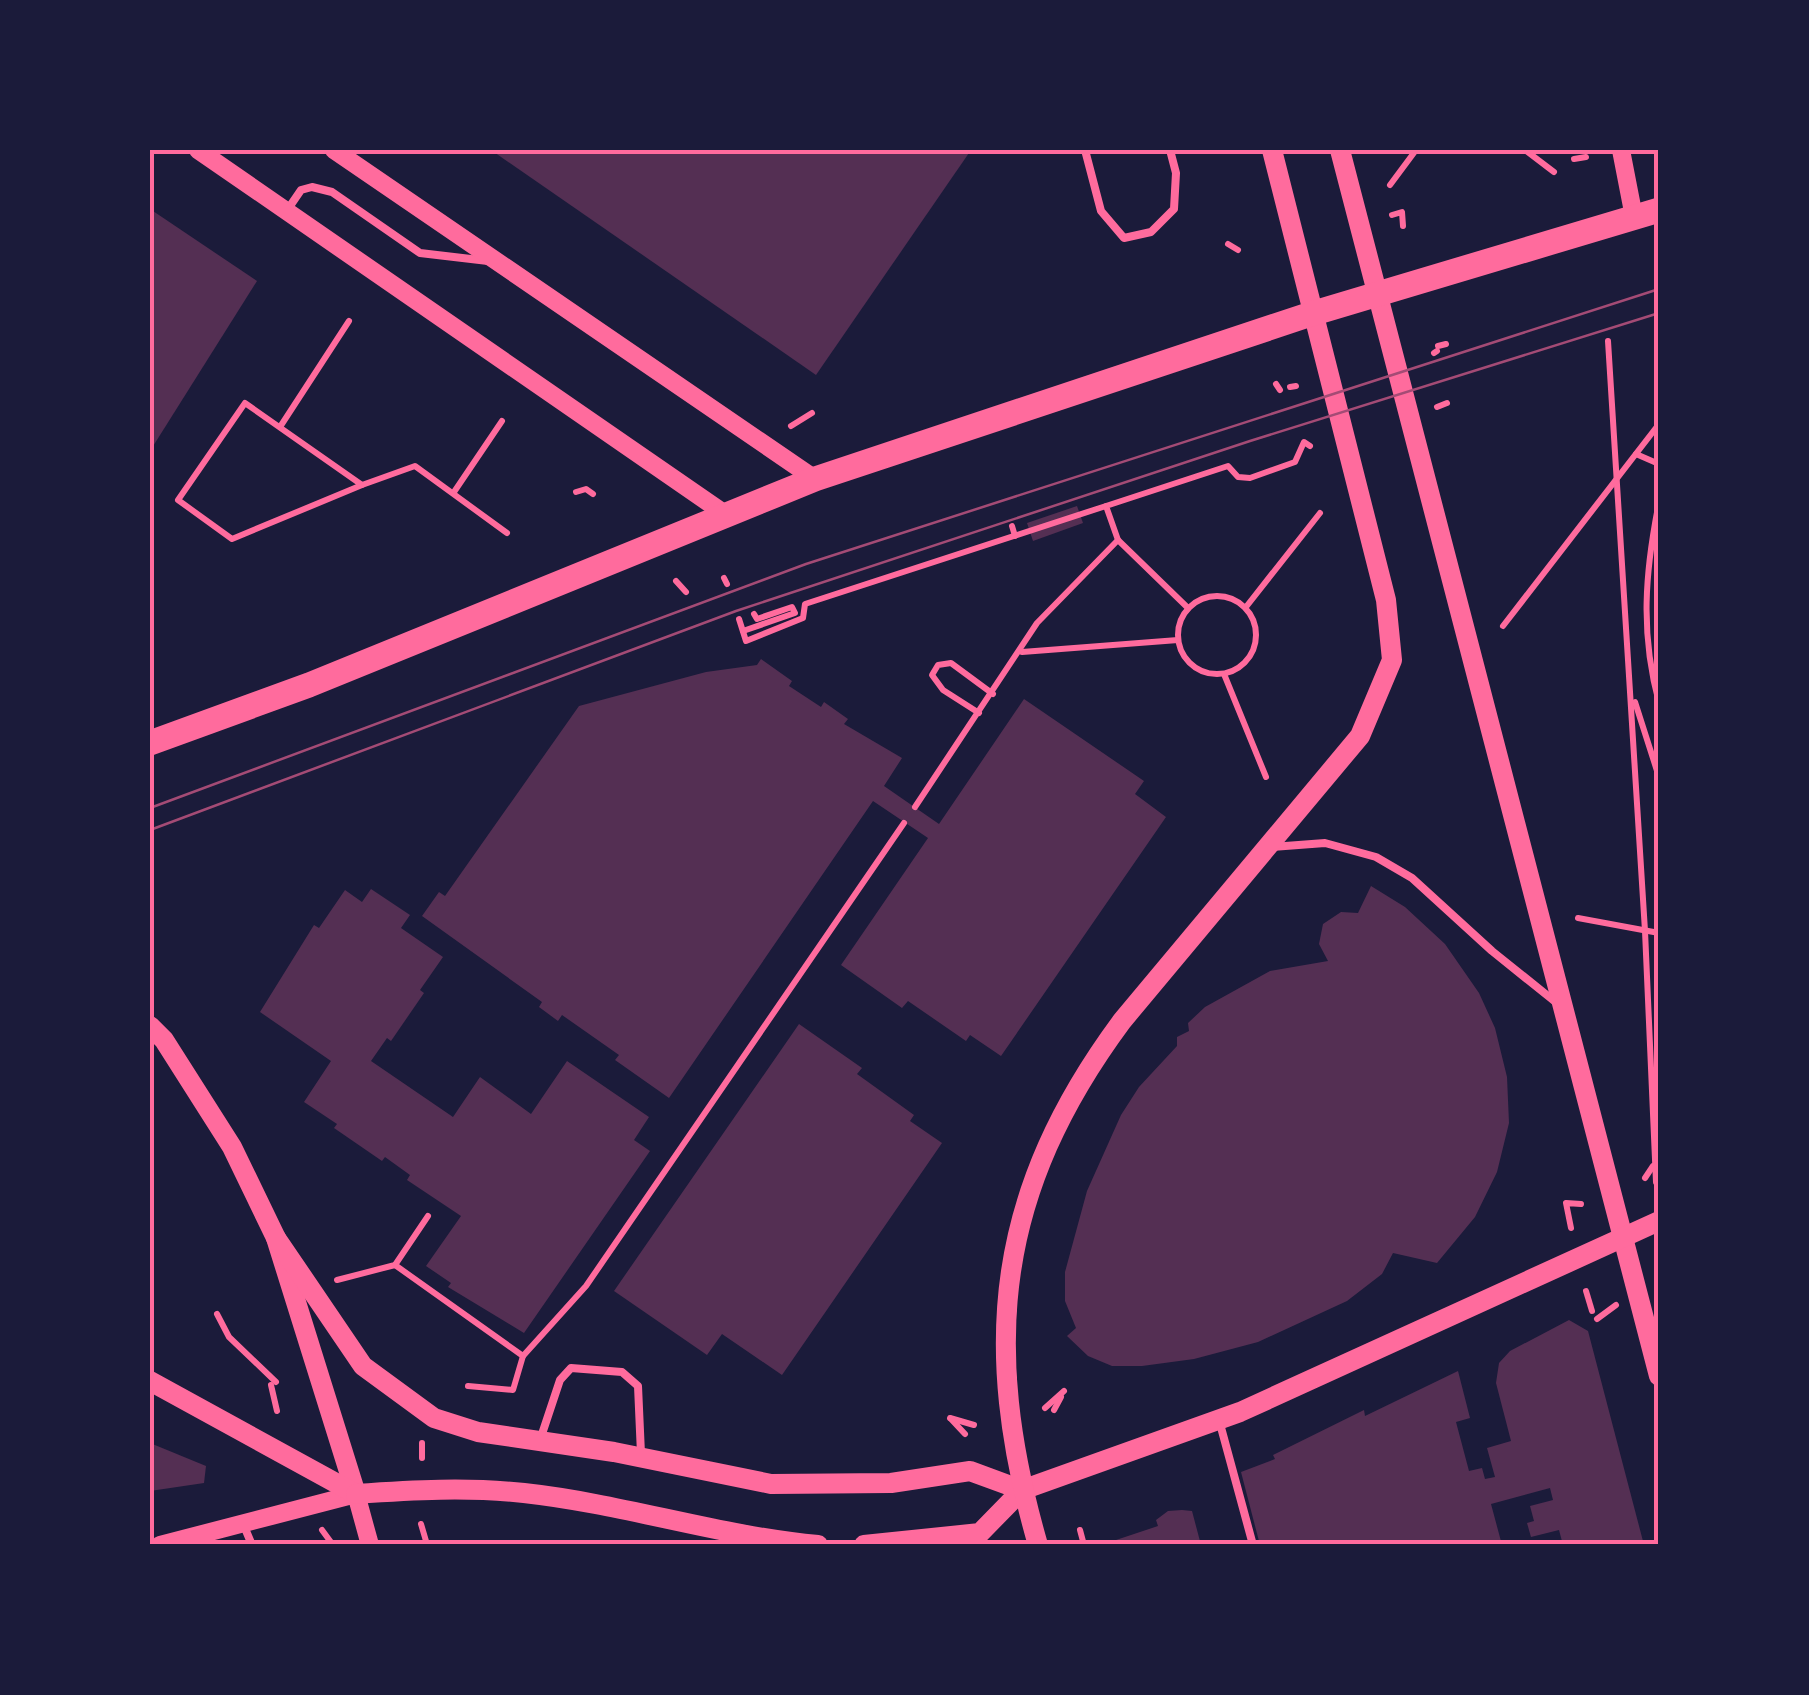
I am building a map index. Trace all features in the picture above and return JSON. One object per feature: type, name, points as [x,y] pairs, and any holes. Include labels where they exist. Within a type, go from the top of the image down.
[{"type":"main road","points":[[1038,1545],[1008,1418],[1004,1328],[1012,1261],[1030,1188],[1046,1146],[1086,1070],[1262,847],[1360,736],[1392,660],[1386,600],[1272,150]]},
{"type":"main road","points":[[1340,150],[1626,1237],[1659,1376]]},
{"type":"main road","points":[[150,744],[309,685],[815,480],[1312,314],[1646,214]]},
{"type":"main road","points":[[154,1038],[232,1147],[276,1238],[338,1331],[380,1382],[434,1418],[478,1432],[770,1484],[891,1483],[970,1471],[1022,1490]]},
{"type":"main road","points":[[864,1545],[980,1532],[1022,1490],[1220,1420],[1659,1221]]},
{"type":"main road","points":[[276,1238],[356,1494]]},
{"type":"main road","points":[[150,1381],[356,1494],[438,1488],[526,1493],[756,1539],[818,1545]]},
{"type":"street","points":[[198,150],[725,514]]},
{"type":"street","points":[[334,150],[815,480]]},
{"type":"street","points":[[1622,150],[1646,214]]},
{"type":"street","points":[[160,1545],[356,1494],[370,1545]]},
{"type":"lane","points":[[1085,150],[1101,212],[1124,238],[1151,232],[1174,209],[1176,173],[1170,150]]},
{"type":"lane","points":[[287,211],[301,190],[312,187],[332,192],[420,253],[498,262]]},
{"type":"lane","points":[[1262,847],[1326,844],[1376,857],[1412,878],[1492,952],[1566,1010]]},
{"type":"lane","points":[[540,1440],[560,1380],[571,1368],[622,1372],[638,1386],[641,1458]]},
{"type":"lane","points":[[1220,1420],[1253,1545]]},
{"type":"lane","points":[[243,1524],[252,1545]]},
{"type":"path","points":[[1390,185],[1416,150]]},
{"type":"path","points":[[1525,150],[1554,172]]},
{"type":"path","points":[[1574,159],[1586,156]]},
{"type":"path","points":[[1392,215],[1402,212],[1403,226]]},
{"type":"path","points":[[1228,244],[1238,250]]},
{"type":"path","points":[[280,427],[349,321]]},
{"type":"path","points":[[1608,342],[1645,932],[1656,1182]]},
{"type":"path","points":[[362,485],[245,403],[178,500],[232,538],[416,466],[506,533]]},
{"type":"path","points":[[1437,407],[1448,403]]},
{"type":"path","points":[[791,426],[812,413]]},
{"type":"path","points":[[454,492],[502,421]]},
{"type":"path","points":[[1503,626],[1659,424]]},
{"type":"path","points":[[739,619],[746,640],[803,618],[805,604],[1228,466],[1238,477],[1250,478],[1295,462],[1304,442],[1310,446]]},
{"type":"path","points":[[1636,454],[1659,464]]},
{"type":"path","points":[[576,492],[586,489],[593,494]]},
{"type":"path","points":[[1659,502],[1645,570],[1644,604],[1659,703]]},
{"type":"path","points":[[1106,506],[1118,540],[1188,608]]},
{"type":"path","points":[[1246,608],[1320,513]]},
{"type":"path","points":[[1012,526],[1015,536]]},
{"type":"path","points":[[915,806],[1022,652],[1037,623],[1065,590],[1118,540]]},
{"type":"path","points":[[676,581],[686,592]]},
{"type":"path","points":[[1222,596],[1246,608],[1256,629],[1252,653],[1235,670],[1224,674],[1194,666],[1178,640],[1188,608],[1198,600],[1222,596]]},
{"type":"path","points":[[743,632],[795,613],[792,607],[756,620],[754,614]]},
{"type":"path","points":[[1022,652],[1178,640]]},
{"type":"path","points":[[980,713],[943,690],[932,674],[938,666],[951,663],[993,694]]},
{"type":"path","points":[[1224,674],[1266,777]]},
{"type":"path","points":[[1631,692],[1659,777]]},
{"type":"path","points":[[468,1386],[514,1390],[523,1356],[586,1286],[904,823]]},
{"type":"path","points":[[1578,918],[1659,933]]},
{"type":"path","points":[[1645,1178],[1653,1166]]},
{"type":"path","points":[[1570,1228],[1566,1203],[1581,1204]]},
{"type":"path","points":[[331,1280],[395,1266],[428,1216]]},
{"type":"path","points":[[395,1266],[523,1356]]},
{"type":"path","points":[[1586,1291],[1592,1311]]},
{"type":"path","points":[[1598,1319],[1616,1304]]},
{"type":"path","points":[[217,1314],[229,1337],[274,1383],[277,1411]]},
{"type":"path","points":[[965,1434],[950,1418],[974,1425]]},
{"type":"path","points":[[421,1524],[426,1541],[422,1545]]},
{"type":"path","points":[[1080,1530],[1084,1545]]},
{"type":"building","points":[[491,150],[971,150],[816,375]]},
{"type":"building","points":[[150,209],[257,281],[150,451]]},
{"type":"building","points":[[1077,506],[1083,523],[1033,541],[1027,523]]},
{"type":"building","points":[[761,659],[792,681],[789,686],[821,707],[824,702],[848,719],[844,724],[902,758],[884,786],[939,824],[1024,699],[1144,781],[1135,794],[1166,817],[1001,1056],[970,1035],[966,1041],[908,1001],[902,1008],[841,965],[928,838],[873,801],[669,1098],[615,1060],[619,1055],[562,1015],[558,1021],[539,1007],[542,1002],[422,916],[439,892],[445,896],[579,706],[706,672],[757,665]]},
{"type":"building","points":[[1371,886],[1405,907],[1445,944],[1479,993],[1495,1028],[1507,1077],[1509,1123],[1497,1172],[1475,1217],[1437,1263],[1393,1253],[1382,1274],[1347,1301],[1258,1342],[1194,1359],[1142,1366],[1112,1366],[1088,1356],[1067,1336],[1076,1328],[1065,1301],[1065,1272],[1087,1191],[1121,1115],[1139,1087],[1177,1046],[1177,1037],[1189,1031],[1188,1023],[1205,1007],[1270,971],[1328,961],[1319,944],[1323,924],[1341,912],[1358,913]]},
{"type":"building","points":[[371,889],[410,915],[401,928],[443,957],[391,1041],[387,1038],[371,1061],[453,1117],[480,1077],[531,1114],[567,1061],[649,1117],[634,1140],[650,1151],[524,1333],[448,1287],[451,1283],[426,1266],[461,1216],[407,1180],[410,1175],[385,1157],[382,1161],[334,1128],[337,1124],[304,1102],[331,1061],[260,1012],[314,925],[319,928],[345,890],[362,902]]},
{"type":"building","points":[[799,1024],[862,1068],[857,1074],[914,1115],[910,1121],[942,1143],[782,1375],[722,1334],[707,1355],[614,1291]]},
{"type":"building","points":[[1569,1320],[1588,1331],[1644,1545],[1563,1545],[1559,1530],[1531,1537],[1527,1523],[1534,1521],[1530,1506],[1553,1500],[1550,1488],[1491,1504],[1502,1545],[1260,1545],[1241,1472],[1275,1459],[1273,1455],[1364,1410],[1365,1416],[1458,1371],[1470,1418],[1456,1422],[1469,1471],[1482,1468],[1485,1479],[1495,1477],[1487,1448],[1511,1441],[1496,1383],[1499,1363],[1510,1351]]},
{"type":"building","points":[[150,1443],[206,1466],[204,1483],[150,1491]]},
{"type":"building","points":[[1168,1511],[1192,1511],[1201,1545],[1101,1545],[1158,1526],[1156,1520]]},
{"type":"tram line","points":[[150,808],[806,564],[1659,289]]},
{"type":"tram line","points":[[150,830],[736,611],[1250,441],[1659,313]]}]
